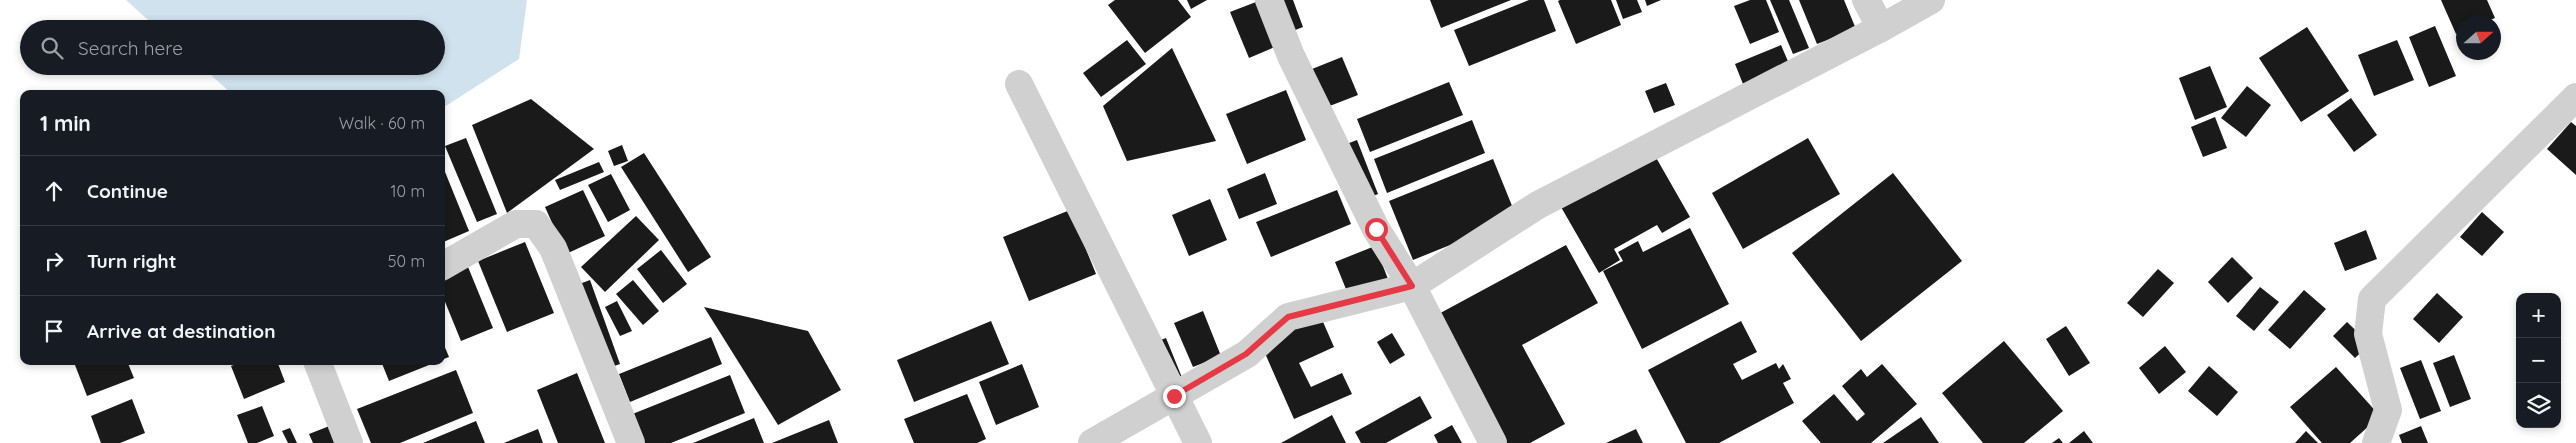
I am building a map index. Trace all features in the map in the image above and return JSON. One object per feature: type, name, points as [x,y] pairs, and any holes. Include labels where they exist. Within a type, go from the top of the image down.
[{"type":"street","points":[[1269,0],[1291,56],[1376,229],[1412,286],[1493,443]]},
{"type":"street","points":[[1866,0],[1881,28]]},
{"type":"street","points":[[1092,443],[1246,354],[1288,317],[1412,286],[1538,205],[1881,28],[1931,0]]},
{"type":"street","points":[[1019,84],[1198,443]]},
{"type":"street","points":[[2376,443],[2388,410],[2368,334],[2372,299],[2576,97]]},
{"type":"street","points":[[445,265],[516,224],[536,224],[553,248],[631,443]]},
{"type":"street","points":[[319,365],[349,443]]},
{"type":"water","points":[[126,0],[527,0],[519,59],[445,106],[445,90],[228,90],[211,75],[445,75],[445,20],[148,20]]},
{"type":"building","points":[[1115,0],[1178,0],[1191,17],[1145,53],[1108,5]]},
{"type":"building","points":[[1187,0],[1207,0],[1191,9]]},
{"type":"building","points":[[1272,0],[1293,0],[1303,27],[1285,34]]},
{"type":"building","points":[[1430,0],[1511,0],[1441,28]]},
{"type":"building","points":[[1529,0],[1544,0],[1556,31],[1469,66],[1454,30]]},
{"type":"building","points":[[1611,0],[1621,25],[1576,44],[1558,1]]},
{"type":"building","points":[[1616,0],[1637,0],[1642,12],[1623,19]]},
{"type":"building","points":[[1645,0],[1661,0],[1647,6]]},
{"type":"building","points":[[1750,0],[1766,0],[1779,32],[1750,44],[1734,6]]},
{"type":"building","points":[[1770,0],[1789,0],[1809,48],[1793,54]]},
{"type":"building","points":[[1799,0],[1844,0],[1856,29],[1817,44]]},
{"type":"building","points":[[2441,0],[2487,0],[2494,15],[2456,15],[2456,34]]},
{"type":"building","points":[[1256,2],[1275,47],[1249,58],[1230,12]]},
{"type":"building","points":[[2435,26],[2456,76],[2429,87],[2409,37]]},
{"type":"building","points":[[2307,27],[2349,91],[2301,122],[2259,58]]},
{"type":"building","points":[[1127,40],[1146,64],[1101,97],[1083,73]]},
{"type":"building","points":[[2397,40],[2414,80],[2374,96],[2358,55]]},
{"type":"building","points":[[1781,45],[1790,66],[1743,84],[1735,64]]},
{"type":"building","points":[[1172,48],[1216,141],[1127,161],[1103,106]]},
{"type":"building","points":[[1342,57],[1358,95],[1327,107],[1312,69]]},
{"type":"building","points":[[2210,66],[2227,107],[2195,120],[2179,78]]},
{"type":"building","points":[[1449,82],[1463,115],[1370,152],[1357,119]]},
{"type":"building","points":[[1666,83],[1675,105],[1654,113],[1645,91]]},
{"type":"building","points":[[2247,86],[2271,105],[2246,137],[2221,118]]},
{"type":"building","points":[[1286,90],[1306,140],[1247,164],[1226,114]]},
{"type":"building","points":[[2351,98],[2377,135],[2354,152],[2327,115]]},
{"type":"building","points":[[531,99],[594,149],[507,213],[472,125]]},
{"type":"building","points":[[2215,117],[2227,148],[2203,157],[2191,127]]},
{"type":"building","points":[[1472,120],[1485,153],[1387,193],[1374,159]]},
{"type":"building","points":[[2571,122],[2576,126],[2576,175],[2547,149]]},
{"type":"building","points":[[466,138],[497,214],[477,222],[445,146]]},
{"type":"building","points":[[1808,138],[1840,194],[1743,249],[1712,193]]},
{"type":"building","points":[[1357,140],[1378,194],[1366,199],[1344,145]]},
{"type":"building","points":[[622,145],[628,161],[614,166],[608,151]]},
{"type":"building","points":[[644,153],[711,257],[688,272],[621,167]]},
{"type":"building","points":[[1654,154],[1690,217],[1662,233],[1657,225],[1614,249],[1620,260],[1599,273],[1561,207],[1588,181],[1594,192]]},
{"type":"building","points":[[1493,159],[1517,218],[1413,260],[1389,201]]},
{"type":"building","points":[[599,162],[604,172],[560,190],[555,180]]},
{"type":"building","points":[[445,172],[469,231],[445,241]]},
{"type":"building","points":[[1265,173],[1277,204],[1239,219],[1227,189]]},
{"type":"building","points":[[1893,173],[1962,261],[1861,341],[1792,253]]},
{"type":"building","points":[[611,174],[630,210],[608,222],[588,185]]},
{"type":"building","points":[[583,190],[605,236],[566,254],[545,207]]},
{"type":"building","points":[[1337,190],[1351,224],[1271,257],[1256,222]]},
{"type":"building","points":[[1210,199],[1227,240],[1189,256],[1172,215]]},
{"type":"building","points":[[1070,210],[1096,274],[1029,301],[1003,237]]},
{"type":"building","points":[[2482,212],[2504,232],[2482,256],[2460,237]]},
{"type":"building","points":[[636,216],[659,240],[605,292],[581,267]]},
{"type":"building","points":[[1690,228],[1729,304],[1642,349],[1603,271],[1623,261],[1618,252],[1638,241],[1643,252]]},
{"type":"building","points":[[2366,230],[2377,259],[2345,271],[2334,243]]},
{"type":"building","points":[[525,242],[554,313],[507,332],[478,261]]},
{"type":"building","points":[[1566,245],[1598,303],[1522,345],[1565,424],[1530,443],[1501,443],[1433,317]]},
{"type":"building","points":[[1375,246],[1390,284],[1350,299],[1335,262]]},
{"type":"building","points":[[661,250],[687,284],[663,303],[637,269]]},
{"type":"building","points":[[2232,257],[2253,278],[2228,303],[2208,282]]},
{"type":"building","points":[[466,262],[493,328],[461,341],[445,302],[445,270]]},
{"type":"building","points":[[2158,269],[2174,283],[2143,317],[2127,303]]},
{"type":"building","points":[[590,280],[620,364],[603,370],[574,286]]},
{"type":"building","points":[[633,280],[659,311],[643,325],[616,294]]},
{"type":"building","points":[[2260,287],[2279,302],[2254,331],[2236,316]]},
{"type":"building","points":[[2304,290],[2326,309],[2290,349],[2268,330]]},
{"type":"building","points":[[2437,293],[2463,317],[2439,343],[2413,319]]},
{"type":"building","points":[[617,301],[632,331],[620,336],[605,307]]},
{"type":"building","points":[[704,307],[808,331],[841,390],[778,425]]},
{"type":"building","points":[[1203,311],[1221,356],[1193,367],[1174,323]]},
{"type":"building","points":[[1320,315],[1334,347],[1299,363],[1311,387],[1342,373],[1352,394],[1294,419],[1260,342]]},
{"type":"building","points":[[991,321],[1009,364],[914,402],[897,360]]},
{"type":"building","points":[[1741,321],[1757,352],[1733,364],[1742,380],[1776,363],[1779,369],[1783,364],[1791,379],[1783,383],[1794,403],[1719,443],[1686,443],[1648,370]]},
{"type":"building","points":[[2347,322],[2370,344],[2355,358],[2333,336]]},
{"type":"building","points":[[2066,326],[2090,363],[2069,376],[2046,339]]},
{"type":"building","points":[[1392,333],[1405,355],[1390,364],[1377,342]]},
{"type":"building","points":[[711,337],[722,364],[630,402],[619,374]]},
{"type":"building","points":[[1166,338],[1183,380],[1174,383],[1158,341]]},
{"type":"building","points":[[2004,341],[2063,411],[2024,443],[1983,443],[1942,393]]},
{"type":"building","points":[[2165,346],[2186,372],[2159,394],[2139,368]]},
{"type":"building","points":[[445,348],[449,357],[445,358]]},
{"type":"building","points":[[2454,355],[2471,399],[2450,407],[2433,363]]},
{"type":"building","points":[[2421,360],[2441,411],[2420,419],[2400,368]]},
{"type":"building","points":[[1022,364],[1039,407],[996,425],[979,382]]},
{"type":"building","points":[[1882,364],[1917,404],[1871,443],[1821,443],[1802,421],[1834,394],[1857,421],[1865,414],[1842,386],[1861,369],[1867,377]]},
{"type":"building","points":[[75,365],[129,365],[134,378],[87,396]]},
{"type":"building","points":[[279,365],[285,382],[244,399],[231,366]]},
{"type":"building","points":[[383,365],[429,365],[389,381]]},
{"type":"building","points":[[2209,366],[2238,392],[2217,416],[2188,391]]},
{"type":"building","points":[[2336,367],[2380,416],[2350,443],[2322,443],[2290,407]]},
{"type":"building","points":[[456,370],[473,413],[400,443],[371,443],[357,409]]},
{"type":"building","points":[[577,373],[605,443],[558,443],[537,390]]},
{"type":"building","points":[[730,375],[745,413],[671,443],[636,443],[625,417]]},
{"type":"building","points":[[967,394],[986,439],[977,443],[914,443],[904,419]]},
{"type":"building","points":[[1420,396],[1432,418],[1386,443],[1361,443],[1355,432]]},
{"type":"building","points":[[132,399],[145,433],[120,443],[101,443],[91,416]]},
{"type":"building","points":[[262,406],[274,436],[257,443],[248,443],[237,415]]},
{"type":"building","points":[[1332,415],[1346,443],[1281,443]]},
{"type":"building","points":[[1921,417],[1939,443],[1883,443]]},
{"type":"building","points":[[754,418],[764,443],[693,443]]},
{"type":"building","points":[[829,420],[838,443],[772,443]]},
{"type":"building","points":[[476,421],[485,443],[423,443]]},
{"type":"building","points":[[332,425],[339,443],[313,443],[309,434]]},
{"type":"building","points":[[1452,425],[1462,443],[1438,443],[1434,435]]},
{"type":"building","points":[[2421,426],[2428,443],[2402,443],[2399,435]]},
{"type":"building","points":[[290,428],[297,443],[288,443],[282,431]]},
{"type":"building","points":[[538,429],[543,443],[504,443]]},
{"type":"building","points":[[1636,429],[1643,443],[1606,443]]},
{"type":"building","points":[[2084,431],[2093,443],[2069,443]]},
{"type":"building","points":[[2306,431],[2318,443],[2295,443]]},
{"type":"building","points":[[2059,438],[2063,443],[2052,443]]},
{"type":"route","points":[[1174,396],[1246,354],[1288,317],[1412,286],[1376,229]]}]
